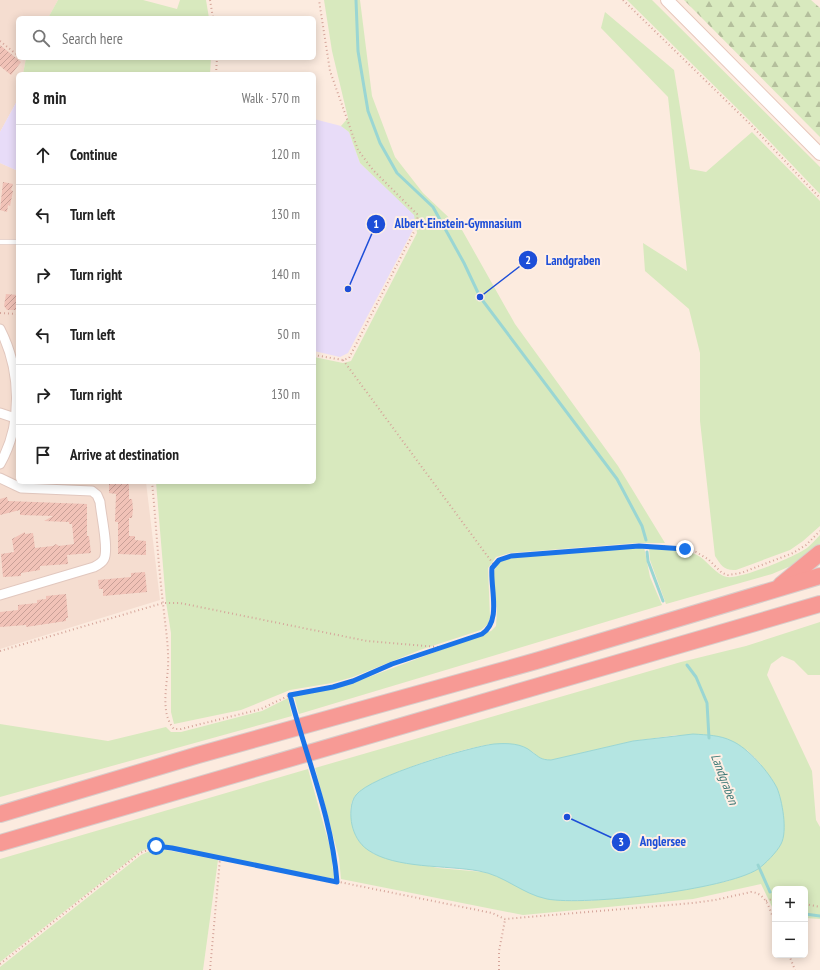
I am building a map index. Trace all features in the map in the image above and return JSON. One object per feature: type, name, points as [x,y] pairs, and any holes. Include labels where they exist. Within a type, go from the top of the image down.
[{"type":"highway","points":[[775,590],[820,554]]},
{"type":"highway","points":[[0,814],[198,755],[536,661],[820,576]]},
{"type":"highway","points":[[0,843],[820,604]]},
{"type":"main road","points":[[667,0],[820,154]]},
{"type":"street","points":[[0,329],[13,364],[16,390],[15,418],[9,444],[0,464]]},
{"type":"street","points":[[0,413],[15,418]]},
{"type":"street","points":[[0,478],[21,488],[92,491],[97,495],[100,502],[106,550],[101,563],[94,567],[0,595]]},
{"type":"lane","points":[[0,242],[16,242]]},
{"type":"path","points":[[210,0],[213,16]]},
{"type":"path","points":[[316,354],[343,360],[349,358],[418,224],[417,214],[373,170],[358,150],[351,126],[338,98],[330,71],[319,0]]},
{"type":"path","points":[[623,0],[749,123],[820,198]]},
{"type":"path","points":[[0,41],[16,54]]},
{"type":"path","points":[[216,72],[217,60]]},
{"type":"path","points":[[0,313],[16,314]]},
{"type":"path","points":[[343,360],[494,565]]},
{"type":"path","points":[[152,484],[168,666],[166,701],[167,714],[170,724],[174,729],[181,729],[240,715],[261,708],[290,695],[333,687],[353,681],[439,648],[482,634],[489,630],[493,616],[491,577],[494,565],[499,560],[511,556],[655,546],[696,552],[708,559],[722,573],[728,575],[741,574],[793,553],[806,545],[820,531]]},
{"type":"path","points":[[0,652],[163,603],[180,604],[367,641],[439,648]]},
{"type":"path","points":[[290,695],[317,787],[335,857],[337,882]]},
{"type":"path","points":[[0,964],[140,853],[156,846],[492,913],[505,919],[692,903],[757,892],[763,896],[766,901],[775,922]]},
{"type":"path","points":[[210,970],[220,859]]},
{"type":"path","points":[[766,901],[772,899]]},
{"type":"path","points":[[808,905],[820,907]]},
{"type":"path","points":[[499,970],[499,951],[505,919]]},
{"type":"path","points":[[790,958],[796,970]]},
{"type":"shaded area","points":[[0,0],[58,0],[49,16],[16,16],[16,60],[26,60],[23,72],[16,72],[16,103],[0,132]]},
{"type":"shaded area","points":[[16,103],[16,170],[0,163],[0,132]]},
{"type":"shaded area","points":[[316,120],[341,126],[349,132],[360,163],[415,215],[415,226],[348,353],[340,357],[316,351]]},
{"type":"shaded area","points":[[0,163],[16,170],[16,484],[146,484],[160,600],[0,649]]},
{"type":"green space","points":[[58,0],[143,0],[177,9],[180,0],[206,0],[209,16],[49,16]]},
{"type":"green space","points":[[324,0],[360,0],[372,96],[395,157],[423,193],[462,230],[515,324],[618,466],[665,543],[636,543],[510,553],[496,557],[488,568],[490,617],[488,624],[481,630],[420,650],[353,677],[332,683],[290,690],[241,710],[174,724],[171,712],[171,633],[166,602],[156,484],[316,484],[316,357],[343,363],[351,361],[417,233],[414,215],[360,163],[349,132],[341,126],[348,118],[332,51]]},
{"type":"green space","points":[[627,0],[652,0],[820,167],[820,194],[750,121]]},
{"type":"green space","points":[[684,0],[811,0],[820,8],[820,137]]},
{"type":"green space","points":[[605,12],[674,70],[690,169],[706,172],[752,132],[820,201],[820,526],[790,550],[736,570],[728,570],[721,565],[715,556],[700,421],[700,353],[689,309],[645,271],[643,243],[687,271],[668,97],[601,28]]},
{"type":"green space","points":[[26,60],[211,60],[210,72],[23,72]]},
{"type":"green space","points":[[820,535],[820,545],[793,565],[772,574],[666,604],[650,560],[649,548],[686,551],[701,557],[723,576],[734,577],[768,567],[791,557],[807,548]]},
{"type":"green space","points":[[644,547],[650,577],[662,605],[299,714],[294,696],[333,689],[353,683],[491,631],[496,626],[497,610],[493,577],[495,569],[500,561],[511,558]]},
{"type":"green space","points":[[820,622],[820,675],[808,675],[794,661],[782,656],[771,664],[767,675],[812,771],[816,820],[820,827],[820,919],[808,918],[808,886],[772,886],[772,907],[761,884],[693,899],[523,915],[341,879],[339,858],[315,768],[681,662],[746,646]],"holes":[[[677,735],[747,750],[760,763],[777,788],[784,825],[765,862],[759,869],[728,881],[704,886],[588,901],[567,901],[515,885],[495,875],[483,872],[438,868],[374,854],[361,840],[355,830],[351,817],[351,804],[355,796],[364,788],[379,780],[399,771],[443,756],[495,744],[533,752],[541,759],[551,760],[633,741]]]},
{"type":"green space","points":[[288,698],[292,716],[0,797],[0,724],[108,741],[166,727],[171,732],[181,732],[262,711]]},
{"type":"green space","points":[[308,769],[333,858],[332,865],[335,879],[155,845],[140,852],[0,962],[0,859]]},
{"type":"green space","points":[[156,848],[218,860],[203,970],[0,970],[0,967],[141,855]]},
{"type":"water","points":[[693,734],[718,736],[738,744],[745,749],[763,768],[777,788],[782,808],[784,824],[783,838],[774,854],[758,869],[741,877],[716,884],[687,890],[622,898],[566,901],[547,899],[538,897],[488,873],[466,869],[407,863],[379,856],[368,850],[357,839],[351,821],[354,798],[365,787],[400,771],[443,756],[482,746],[494,744],[519,745],[528,749],[542,759],[551,760],[633,741]]},
{"type":"building","points":[[0,45],[16,58],[16,60],[21,62],[11,75],[0,66]]},
{"type":"building","points":[[3,182],[13,184],[10,206],[8,205],[7,212],[0,210]]},
{"type":"building","points":[[6,294],[16,295],[16,310],[7,310],[4,306]]},
{"type":"building","points":[[109,484],[129,484],[129,499],[132,499],[133,509],[132,518],[129,518],[129,536],[135,536],[135,540],[146,541],[146,555],[118,554],[118,522],[115,522],[116,494],[109,493]]},
{"type":"building","points":[[7,497],[8,501],[87,504],[87,536],[89,536],[91,553],[67,555],[68,564],[40,566],[40,570],[21,573],[21,576],[3,577],[1,554],[14,552],[12,539],[25,532],[25,534],[33,533],[35,548],[53,546],[56,544],[59,546],[74,544],[72,524],[69,524],[69,522],[44,521],[53,516],[20,515],[20,510],[0,515],[0,499]]},
{"type":"building","points":[[145,572],[147,592],[103,596],[103,589],[99,589],[98,580],[131,577],[131,573]]},
{"type":"building","points":[[66,594],[68,618],[66,618],[66,621],[26,627],[26,625],[0,627],[0,612],[18,610],[18,605],[37,603],[37,600],[46,599],[46,596]]},
{"type":"waterway","name":"Landgraben","points":[[356,0],[358,51],[368,111],[380,143],[397,173],[433,207],[464,263],[480,297],[617,479],[642,526],[646,540]]},
{"type":"waterway","name":"Landgraben","points":[[647,552],[648,561],[663,601]]},
{"type":"waterway","name":"Landgraben","points":[[687,665],[696,677],[707,703],[709,738]]},
{"type":"waterway","name":"Landgraben","points":[[758,865],[770,892]]},
{"type":"waterway","name":"Landgraben","points":[[808,914],[820,916]]},
{"type":"place","name":"Albert-Einstein-Gymnasium","points":[[348,289]]},
{"type":"place","name":"Landgraben","points":[[480,297]]},
{"type":"place","name":"Anglersee","points":[[567,817]]},
{"type":"route","points":[[156,846],[337,882],[335,857],[326,818],[290,695],[333,687],[353,681],[392,664],[482,634],[489,630],[492,624],[493,616],[492,568],[499,560],[511,556],[639,546],[663,546],[685,549]]}]
